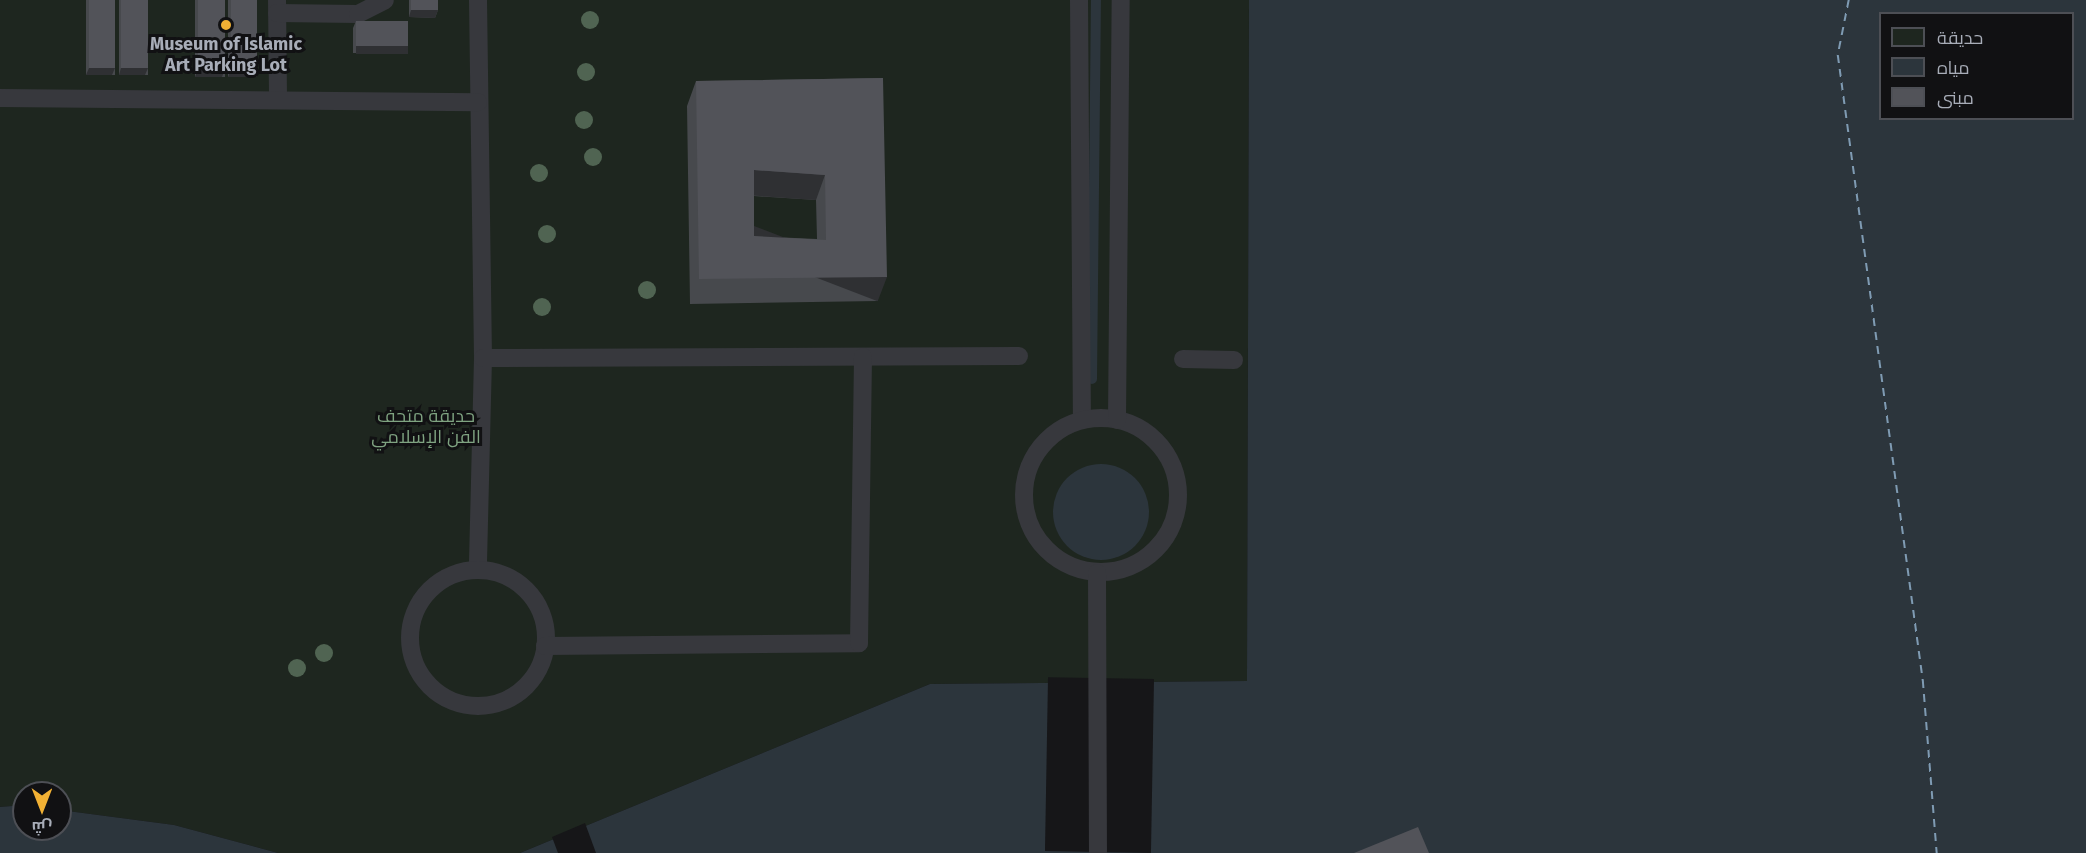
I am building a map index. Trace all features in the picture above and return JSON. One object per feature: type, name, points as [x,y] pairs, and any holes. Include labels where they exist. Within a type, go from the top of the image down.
[{"type":"lane","points":[[278,100],[277,6],[358,14],[385,0]]},
{"type":"lane","points":[[478,0],[483,358],[478,570]]},
{"type":"lane","points":[[1079,0],[1082,420]]},
{"type":"lane","points":[[1118,420],[1121,0]]},
{"type":"lane","points":[[0,98],[478,102]]},
{"type":"lane","points":[[483,358],[1018,356]]},
{"type":"lane","points":[[545,646],[860,643],[863,357]]},
{"type":"lane","points":[[1183,359],[1234,360]]},
{"type":"lane","points":[[1082,420],[1118,420],[1144,430],[1165,451],[1179,486],[1178,510],[1170,532],[1156,550],[1137,564],[1097,573],[1075,569],[1040,544],[1028,521],[1023,496],[1028,470],[1040,448],[1059,430],[1082,420]]},
{"type":"lane","points":[[478,570],[508,577],[527,592],[541,613],[545,646],[535,675],[512,696],[498,702],[467,705],[438,693],[426,683],[412,656],[410,640],[417,607],[440,581],[456,573],[478,570]]},
{"type":"lane","points":[[1097,573],[1098,853]]},
{"type":"green space","name":"حديقة متحف الفن الإسلامي","points":[[0,0],[1249,0],[1247,681],[930,684],[520,853],[278,853],[174,825],[72,812],[72,781],[12,781],[12,806],[0,807]]},
{"type":"water","points":[[1249,0],[2086,0],[2086,853],[520,853],[930,684],[1247,681]]},
{"type":"water","points":[[1101,464],[1119,467],[1135,478],[1146,494],[1149,512],[1146,530],[1135,546],[1119,557],[1101,560],[1083,557],[1067,546],[1056,530],[1053,512],[1056,494],[1067,478],[1083,467]]},
{"type":"water","points":[[12,806],[12,841],[72,841],[72,812],[174,825],[278,853],[0,853],[0,807]]},
{"type":"pier","points":[[1048,677],[1154,679],[1151,853],[1045,851]]},
{"type":"pier","points":[[585,823],[596,853],[558,853],[552,837]]},
{"type":"building","points":[[89,0],[115,0],[115,68],[89,68]]},
{"type":"building","points":[[121,0],[148,0],[148,68],[121,68]]},
{"type":"building","points":[[198,0],[225,0],[225,69],[198,69]]},
{"type":"building","points":[[231,0],[257,0],[257,70],[231,70]]},
{"type":"building","points":[[411,0],[438,0],[438,10],[411,10]]},
{"type":"building","points":[[356,21],[408,21],[408,46],[356,46]]},
{"type":"building","points":[[883,78],[887,277],[699,279],[696,81]],"holes":[[[754,170],[825,175],[826,240],[754,236]]]},
{"type":"building","points":[[1418,827],[1429,853],[1354,853]]},
{"type":"waterway","points":[[1092,379],[1096,0]]},
{"type":"ferry route","points":[[1849,0],[1838,55],[1923,680],[1937,853]]},
{"type":"place","name":"Museum of Islamic Art Parking Lot","points":[[226,25]]}]
